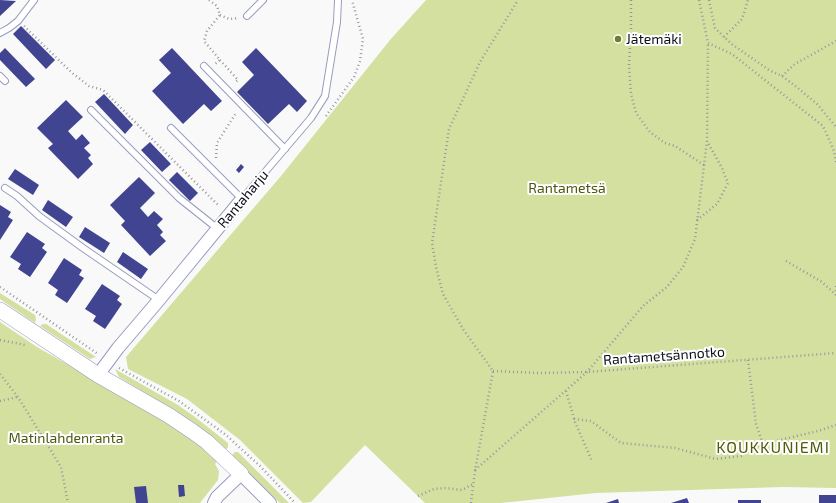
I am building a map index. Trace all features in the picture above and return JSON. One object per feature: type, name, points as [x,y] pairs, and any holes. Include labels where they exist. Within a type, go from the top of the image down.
[{"type":"street","name":"Rantaharju","points":[[98,375],[242,199]]},
{"type":"street","points":[[0,310],[98,375],[168,415],[192,431],[218,452],[270,503]]},
{"type":"street","points":[[214,503],[217,497],[241,474]]},
{"type":"lane","points":[[0,34],[18,20],[34,0]]},
{"type":"lane","points":[[247,16],[264,0]]},
{"type":"lane","name":"Rantaharju","points":[[242,199],[311,118],[325,96],[337,22],[338,0]]},
{"type":"lane","points":[[206,68],[285,148]]},
{"type":"lane","points":[[0,76],[5,81]]},
{"type":"lane","points":[[91,110],[178,198],[218,229]]},
{"type":"lane","points":[[171,128],[242,199]]},
{"type":"lane","points":[[5,188],[17,196],[39,216],[83,248],[159,300]]},
{"type":"path","points":[[209,0],[217,6],[220,15],[228,19],[238,19],[247,16]]},
{"type":"path","points":[[471,503],[475,471],[493,371],[463,329],[443,294],[432,243],[450,129],[480,62],[518,0]]},
{"type":"path","points":[[631,0],[629,65],[631,94],[636,113],[650,132],[665,143],[675,146],[704,165]]},
{"type":"path","points":[[475,471],[587,372],[644,306],[667,287],[683,267],[694,239],[707,140],[708,43],[699,0]]},
{"type":"path","points":[[709,0],[715,28],[724,38],[768,70],[782,76],[794,84],[817,104],[836,127]]},
{"type":"path","points":[[724,38],[742,19],[748,0]]},
{"type":"path","points":[[220,15],[207,31],[204,41],[238,80],[227,89]]},
{"type":"path","points":[[18,20],[70,72],[88,86],[103,90],[229,216]]},
{"type":"path","points":[[782,76],[795,64],[835,41]]},
{"type":"path","points":[[708,43],[732,54],[823,126],[834,150],[836,162]]},
{"type":"path","points":[[206,68],[220,60]]},
{"type":"path","points":[[213,170],[217,143],[232,118],[242,105]]},
{"type":"path","points":[[697,220],[717,204],[728,183],[707,140]]},
{"type":"path","points":[[786,261],[822,282],[836,295]]},
{"type":"path","points":[[836,285],[836,295]]},
{"type":"path","points":[[0,287],[108,361]]},
{"type":"path","name":"Rantametsännotko","points":[[493,371],[540,373],[587,372],[836,353]]},
{"type":"path","points":[[748,360],[756,424],[763,444]]},
{"type":"path","points":[[0,374],[18,397],[61,467],[68,503]]},
{"type":"path","points":[[566,390],[574,418],[592,461]]},
{"type":"path","points":[[0,401],[18,397]]},
{"type":"path","points":[[574,418],[591,421],[621,443],[675,448],[716,459],[741,456],[763,444],[818,432],[836,425]]},
{"type":"path","points":[[418,496],[434,489],[446,488],[462,490],[473,483]]},
{"type":"green space","name":"Rantametsä","points":[[426,0],[836,0],[836,488],[783,487],[596,493],[501,503],[425,503],[365,445],[311,502],[303,503],[240,440],[187,399],[128,369],[126,357],[281,176],[390,40]]},
{"type":"green space","points":[[0,293],[35,315],[35,323],[0,299]]},
{"type":"green space","name":"Matinlahdenranta","points":[[0,322],[37,347],[166,421],[194,439],[218,460],[215,464],[219,471],[218,480],[200,503],[0,503]]},
{"type":"green space","points":[[46,324],[96,357],[90,359],[40,326]]},
{"type":"green space","points":[[115,369],[178,405],[228,443],[228,448],[225,449],[167,406],[119,377]]},
{"type":"green space","points":[[235,452],[238,452],[289,503],[280,503],[232,455]]},
{"type":"building","points":[[0,0],[16,1],[0,16]]},
{"type":"building","points":[[21,26],[55,60],[46,69],[13,34]]},
{"type":"building","points":[[5,48],[35,79],[26,87],[0,60],[0,53]]},
{"type":"building","points":[[172,48],[222,101],[211,111],[204,104],[183,124],[152,91],[171,73],[159,60]]},
{"type":"building","points":[[256,48],[307,101],[297,112],[289,104],[268,124],[237,92],[254,75],[242,62]]},
{"type":"building","points":[[104,94],[133,125],[125,134],[95,102]]},
{"type":"building","points":[[66,100],[83,117],[68,131],[76,140],[82,134],[90,143],[84,148],[91,155],[88,158],[93,164],[78,179],[48,148],[53,144],[37,128]]},
{"type":"building","points":[[150,142],[171,164],[162,172],[141,150]]},
{"type":"building","points":[[241,164],[244,167],[239,173],[236,170]]},
{"type":"building","points":[[15,169],[39,185],[33,195],[8,179]]},
{"type":"building","points":[[177,172],[198,193],[190,201],[169,180]]},
{"type":"building","points":[[139,177],[155,193],[140,208],[148,217],[154,211],[163,219],[157,225],[163,232],[160,235],[166,241],[150,256],[121,225],[125,221],[110,205]]},
{"type":"building","points":[[48,200],[73,217],[66,227],[42,210]]},
{"type":"building","points":[[0,205],[11,212],[8,217],[13,220],[0,240]]},
{"type":"building","points":[[85,227],[110,243],[104,253],[79,237]]},
{"type":"building","points":[[27,232],[45,244],[42,248],[47,252],[30,277],[18,269],[21,264],[10,257]]},
{"type":"building","points":[[123,252],[148,269],[141,279],[117,262]]},
{"type":"building","points":[[64,258],[82,270],[79,275],[84,278],[67,303],[55,295],[58,290],[48,283]]},
{"type":"building","points":[[102,284],[120,296],[117,300],[122,304],[105,329],[93,321],[96,316],[85,309]]},
{"type":"building","points":[[178,485],[184,485],[185,496],[179,497]]},
{"type":"building","points":[[146,486],[148,503],[136,503],[134,487]]},
{"type":"building","points":[[819,495],[836,495],[836,503],[819,503]]},
{"type":"building","points":[[687,498],[689,503],[671,503]]},
{"type":"building","points":[[618,499],[619,503],[606,503]]},
{"type":"building","points":[[738,500],[761,500],[761,503],[738,503]]},
{"type":"place","name":"Jätemäki","points":[[618,39]]},
{"type":"district","name":"KOUKKUNIEMI","points":[[773,448]]}]
